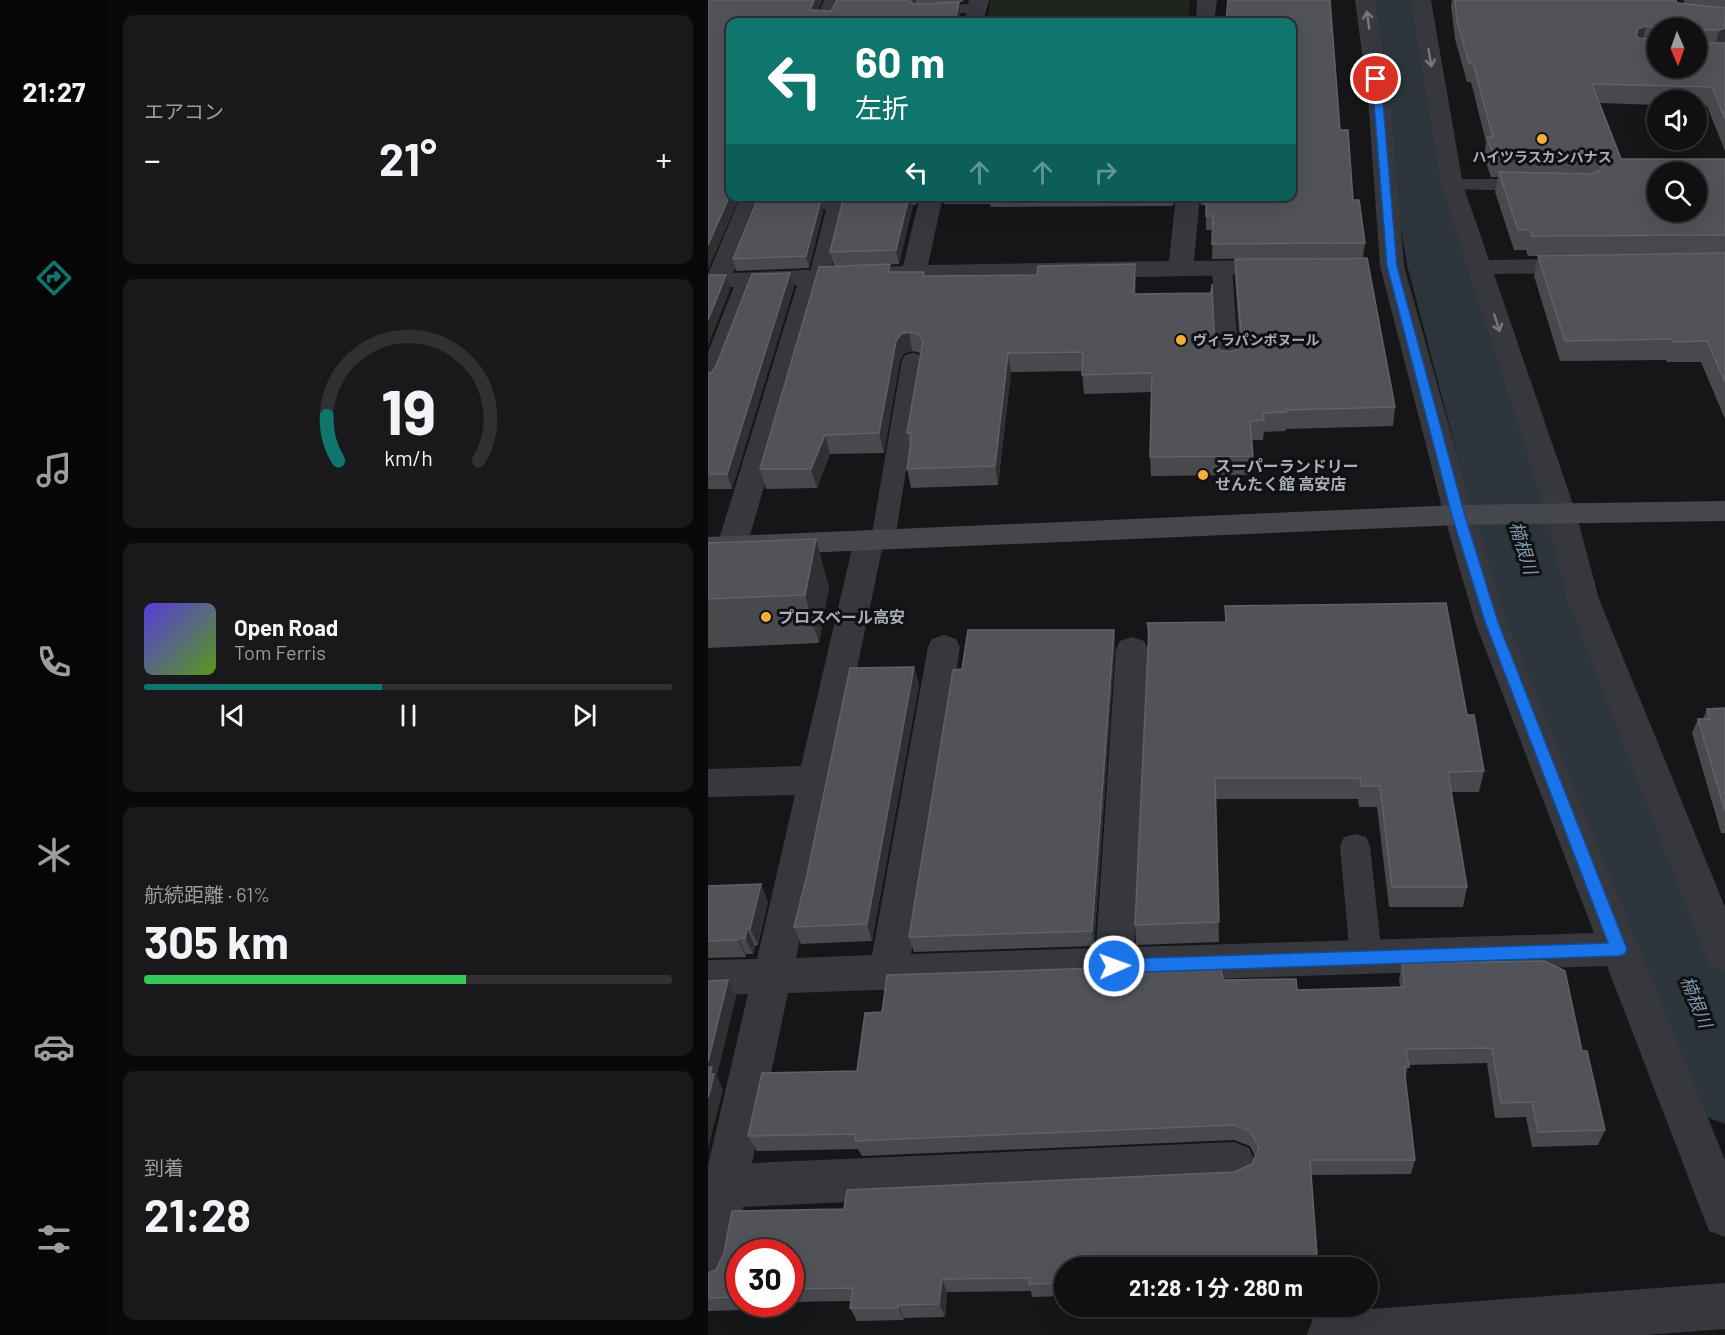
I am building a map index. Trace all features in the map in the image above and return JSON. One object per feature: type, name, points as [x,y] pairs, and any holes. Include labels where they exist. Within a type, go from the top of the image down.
[{"type":"street","points":[[827,18],[834,0]]},
{"type":"street","points":[[1205,18],[1207,0]]},
{"type":"street","points":[[1365,0],[1379,98],[1381,266],[1491,622],[1725,1215]]},
{"type":"street","points":[[1420,0],[1452,185],[1479,267],[1544,513],[1583,599],[1725,955]]},
{"type":"street","points":[[751,201],[713,281],[914,273],[1301,267]]},
{"type":"street","points":[[914,273],[931,201]]},
{"type":"street","points":[[1181,268],[1188,201]]},
{"type":"street","points":[[1479,267],[1608,266]]},
{"type":"street","points":[[816,277],[720,547],[1544,513],[1725,512]]},
{"type":"street","points":[[708,1266],[717,1187],[876,539]]},
{"type":"street","points":[[888,973],[944,647]]},
{"type":"street","points":[[1114,966],[1132,649]]},
{"type":"street","points":[[708,783],[816,780]]},
{"type":"street","points":[[708,978],[1619,949]]},
{"type":"street","points":[[717,1187],[1234,1163]]},
{"type":"street","points":[[1330,1335],[1725,1306]]},
{"type":"lane","points":[[915,10],[977,10]]},
{"type":"lane","points":[[1452,185],[1554,185]]},
{"type":"lane","points":[[783,201],[815,202],[836,207],[816,277]]},
{"type":"lane","points":[[1222,268],[1227,362]]},
{"type":"lane","points":[[708,380],[747,279]]},
{"type":"lane","points":[[876,539],[913,360]]},
{"type":"lane","points":[[1355,846],[1366,957]]},
{"type":"shaded area","points":[[990,0],[1190,0],[1188,18],[988,18]]},
{"type":"building","points":[[708,0],[814,0],[810,10],[831,11],[837,0],[909,0],[914,4],[959,2],[956,18],[726,18],[727,201],[708,245]]},
{"type":"building","points":[[1228,0],[1330,0],[1340,130],[1348,130],[1353,200],[1359,200],[1365,243],[1212,244],[1213,216],[1206,216],[1206,201],[1296,201],[1296,18],[1226,18]]},
{"type":"building","points":[[1455,0],[1676,0],[1677,3],[1725,8],[1725,28],[1719,30],[1707,30],[1707,18],[1647,18],[1647,26],[1638,29],[1636,35],[1638,38],[1647,39],[1647,78],[1707,78],[1707,43],[1725,43],[1725,119],[1712,87],[1592,84],[1621,159],[1725,159],[1725,235],[1532,236],[1530,230],[1518,230],[1499,172],[1592,174],[1601,170],[1603,164],[1600,159],[1592,157],[1494,157],[1487,137],[1493,137],[1473,63],[1469,63],[1457,21]]},
{"type":"building","points":[[757,201],[821,201],[806,256],[733,259]]},
{"type":"building","points":[[843,201],[908,201],[896,250],[830,252]]},
{"type":"building","points":[[1725,253],[1725,382],[1707,341],[1673,342],[1672,339],[1565,341],[1538,256]]},
{"type":"building","points":[[1367,258],[1395,407],[1286,410],[1286,412],[1263,413],[1264,420],[1250,421],[1253,456],[1150,457],[1152,373],[1082,375],[1083,352],[1008,353],[995,466],[907,469],[912,433],[907,433],[923,341],[918,334],[909,332],[901,334],[896,341],[879,433],[825,435],[811,469],[760,469],[819,267],[890,264],[888,272],[924,272],[923,276],[1037,275],[1038,266],[1135,264],[1134,294],[1211,293],[1212,284],[1215,343],[1219,350],[1229,352],[1238,349],[1242,343],[1235,259]]},
{"type":"building","points":[[790,273],[727,474],[708,474],[708,373],[712,372],[716,366],[752,274]]},
{"type":"building","points":[[708,275],[726,275],[708,320]]},
{"type":"building","points":[[816,539],[805,595],[708,599],[708,543]]},
{"type":"building","points":[[1446,603],[1467,715],[1474,715],[1484,771],[1448,772],[1467,887],[1392,887],[1380,786],[1361,786],[1360,778],[1215,778],[1219,922],[1135,925],[1149,628],[1147,623],[1226,622],[1225,606]]},
{"type":"building","points":[[968,630],[1114,630],[1092,931],[909,937],[953,670],[962,669]]},
{"type":"building","points":[[914,667],[867,924],[794,927],[850,668]]},
{"type":"building","points":[[1725,708],[1725,811],[1698,719],[1710,719],[1707,709]]},
{"type":"building","points":[[761,884],[750,929],[747,929],[745,938],[708,941],[708,886]]},
{"type":"building","points":[[1544,961],[1565,971],[1582,1051],[1587,1051],[1605,1130],[1538,1132],[1532,1102],[1501,1103],[1492,1048],[1406,1049],[1409,1067],[1404,1067],[1415,1160],[1310,1160],[1317,1257],[1054,1257],[1054,1283],[1029,1284],[1029,1278],[942,1279],[939,1304],[898,1305],[898,1308],[850,1308],[853,1288],[804,1289],[804,1239],[727,1239],[732,1211],[844,1209],[847,1190],[1234,1172],[1252,1164],[1259,1147],[1250,1131],[1234,1125],[855,1141],[856,1134],[748,1136],[762,1073],[857,1071],[865,1013],[882,1012],[887,975],[1220,964],[1223,980],[1296,979],[1297,990],[1405,987],[1402,963]]},
{"type":"building","points":[[728,980],[708,1062],[708,981]]},
{"type":"building","points":[[708,1067],[712,1067],[710,1074],[714,1074],[708,1098]]},
{"type":"building","points":[[726,1242],[726,1297],[708,1298],[708,1273],[716,1270]]},
{"type":"waterway","name":"楠根川","points":[[1397,0],[1425,190],[1439,265],[1528,567],[1615,802],[1725,1073]]},
{"type":"place","name":"ハイツラスカンパナス","points":[[1542,139]]},
{"type":"place","name":"ヴィラパンボヌール","points":[[1181,340]]},
{"type":"place","name":"スーパーランドリー せんたく館 高安店","points":[[1203,475]]},
{"type":"place","name":"プロスベール高安","points":[[766,617]]},
{"type":"route","points":[[1114,966],[1619,949],[1491,622],[1459,516],[1392,266],[1376,79]]}]
